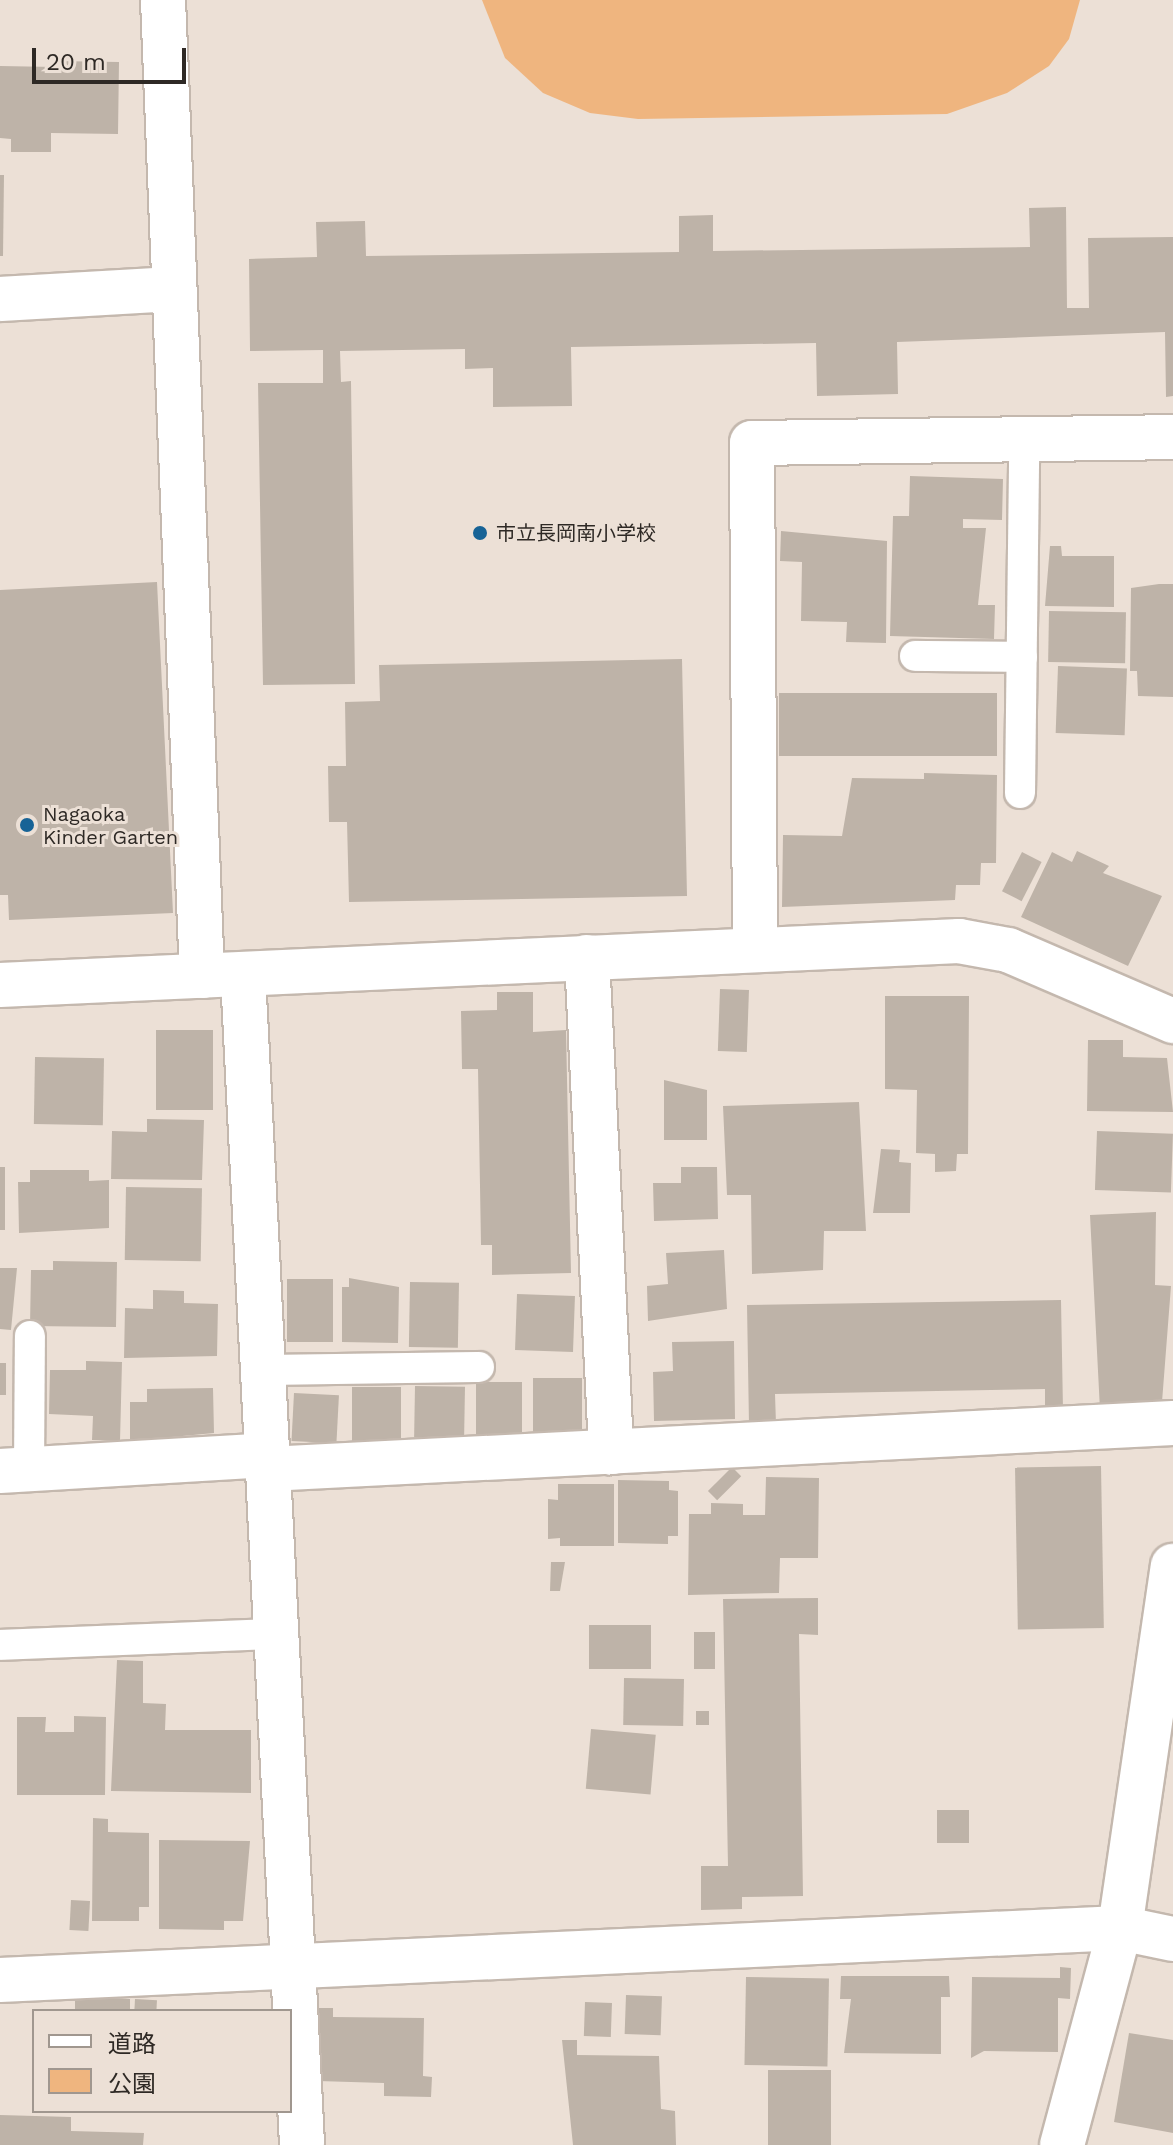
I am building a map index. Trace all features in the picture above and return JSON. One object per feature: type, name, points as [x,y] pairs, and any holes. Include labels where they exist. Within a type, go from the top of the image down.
[{"type":"street","points":[[163,0],[173,289],[223,976],[263,1370],[302,2145]]},
{"type":"street","points":[[0,299],[173,289]]},
{"type":"street","points":[[755,949],[752,443],[1173,437]]},
{"type":"street","points":[[0,985],[755,949],[983,945],[1173,1021]]},
{"type":"street","points":[[587,957],[611,1452]]},
{"type":"street","points":[[15,1470],[611,1452],[1173,1423]]},
{"type":"street","points":[[1062,2145],[1120,1928],[1173,1566]]},
{"type":"street","points":[[0,1980],[1120,1928],[1173,1939]]},
{"type":"lane","points":[[1020,793],[1024,441]]},
{"type":"lane","points":[[915,656],[1022,657]]},
{"type":"lane","points":[[15,1470],[30,1336]]},
{"type":"lane","points":[[263,1370],[479,1367]]},
{"type":"lane","points":[[0,1645],[276,1634]]},
{"type":"green space","points":[[482,0],[1080,0],[1069,39],[1049,66],[1007,93],[947,114],[638,119],[590,113],[543,93],[505,58]]},
{"type":"building","points":[[55,61],[119,62],[118,134],[51,133],[51,152],[11,152],[11,139],[0,138],[0,66],[55,67]]},
{"type":"building","points":[[0,175],[4,175],[3,256],[0,256]]},
{"type":"building","points":[[1066,207],[1067,308],[1089,308],[1088,238],[1173,237],[1173,396],[1166,397],[1165,332],[897,342],[898,394],[817,396],[816,343],[571,347],[572,406],[493,407],[493,368],[465,369],[465,349],[340,351],[341,382],[351,381],[355,684],[263,685],[258,383],[323,383],[323,350],[250,351],[249,259],[317,257],[316,222],[365,221],[366,256],[679,252],[679,216],[713,215],[713,251],[1030,247],[1029,208]]},
{"type":"building","points":[[910,476],[1003,479],[1002,520],[963,519],[963,528],[986,528],[978,605],[995,605],[994,639],[890,636],[893,516],[909,516]]},
{"type":"building","points":[[781,531],[887,541],[886,643],[846,642],[847,622],[801,621],[802,562],[780,561]]},
{"type":"building","points":[[1050,546],[1061,546],[1062,556],[1114,556],[1114,607],[1045,606]]},
{"type":"building","points":[[157,582],[173,913],[9,920],[8,895],[0,895],[0,590]]},
{"type":"building","points":[[1173,584],[1173,697],[1138,696],[1137,671],[1130,671],[1131,588]]},
{"type":"building","points":[[1049,611],[1126,612],[1125,663],[1048,662]]},
{"type":"building","points":[[682,659],[687,896],[349,902],[347,822],[329,822],[328,766],[346,766],[345,702],[380,701],[379,665]]},
{"type":"building","points":[[1058,666],[1127,668],[1125,735],[1056,733]]},
{"type":"building","points":[[779,693],[997,693],[997,756],[779,756]]},
{"type":"building","points":[[924,773],[997,775],[996,863],[981,863],[980,885],[956,885],[955,900],[782,907],[783,835],[842,836],[852,778],[924,779]]},
{"type":"building","points":[[1077,851],[1109,866],[1103,873],[1162,896],[1128,966],[1021,917],[1052,852],[1072,862]]},
{"type":"building","points":[[1022,852],[1042,862],[1022,901],[1002,891]]},
{"type":"building","points":[[720,989],[749,990],[747,1052],[718,1051]]},
{"type":"building","points":[[497,992],[533,992],[533,1032],[566,1030],[571,1273],[492,1275],[492,1245],[481,1245],[478,1069],[462,1069],[461,1011],[497,1010]]},
{"type":"building","points":[[885,996],[969,996],[968,1154],[957,1154],[956,1171],[935,1172],[935,1154],[916,1153],[917,1090],[885,1089]]},
{"type":"building","points":[[156,1030],[213,1030],[213,1110],[156,1110]]},
{"type":"building","points":[[1088,1040],[1123,1040],[1123,1057],[1167,1058],[1173,1112],[1087,1111]]},
{"type":"building","points":[[35,1057],[104,1058],[103,1125],[34,1124]]},
{"type":"building","points":[[664,1080],[707,1090],[707,1140],[664,1140]]},
{"type":"building","points":[[859,1102],[866,1231],[824,1231],[823,1270],[752,1274],[751,1195],[727,1195],[723,1106]]},
{"type":"building","points":[[147,1119],[204,1120],[202,1180],[111,1179],[112,1131],[147,1132]]},
{"type":"building","points":[[1097,1131],[1173,1134],[1171,1193],[1095,1190]]},
{"type":"building","points":[[881,1149],[900,1150],[899,1162],[911,1163],[910,1213],[873,1213]]},
{"type":"building","points":[[0,1167],[5,1167],[5,1230],[0,1230]]},
{"type":"building","points":[[681,1167],[717,1167],[718,1219],[654,1221],[653,1183],[681,1183]]},
{"type":"building","points":[[30,1170],[89,1170],[89,1181],[109,1180],[109,1228],[19,1233],[18,1182],[30,1182]]},
{"type":"building","points":[[126,1187],[202,1188],[201,1261],[125,1260]]},
{"type":"building","points":[[1156,1212],[1155,1285],[1171,1286],[1162,1402],[1100,1410],[1090,1215]]},
{"type":"building","points":[[724,1250],[727,1309],[648,1321],[647,1286],[668,1284],[666,1253]]},
{"type":"building","points":[[53,1261],[117,1262],[116,1327],[30,1326],[31,1270],[53,1270]]},
{"type":"building","points":[[0,1268],[17,1268],[11,1330],[0,1329]]},
{"type":"building","points":[[349,1278],[399,1287],[398,1343],[342,1342],[342,1287],[349,1287]]},
{"type":"building","points":[[287,1279],[333,1279],[333,1342],[287,1342]]},
{"type":"building","points":[[410,1282],[459,1283],[458,1348],[409,1347]]},
{"type":"building","points":[[153,1290],[184,1291],[184,1303],[218,1304],[217,1356],[124,1358],[125,1308],[153,1309]]},
{"type":"building","points":[[517,1294],[575,1296],[573,1352],[515,1350]]},
{"type":"building","points":[[1061,1300],[1063,1410],[1045,1410],[1045,1389],[775,1394],[776,1424],[749,1425],[747,1305]]},
{"type":"building","points":[[734,1341],[735,1419],[654,1421],[653,1372],[673,1371],[672,1342]]},
{"type":"building","points":[[86,1361],[122,1362],[120,1441],[92,1440],[93,1416],[49,1414],[50,1370],[86,1370]]},
{"type":"building","points":[[0,1363],[6,1363],[6,1395],[0,1395]]},
{"type":"building","points":[[533,1378],[582,1378],[582,1435],[533,1435]]},
{"type":"building","points":[[476,1382],[522,1382],[522,1435],[476,1435]]},
{"type":"building","points":[[415,1386],[465,1387],[464,1438],[414,1437]]},
{"type":"building","points":[[352,1387],[401,1387],[401,1441],[352,1441]]},
{"type":"building","points":[[213,1388],[214,1433],[130,1441],[130,1402],[147,1402],[147,1389]]},
{"type":"building","points":[[294,1393],[339,1395],[336,1443],[291,1441]]},
{"type":"building","points":[[1101,1466],[1104,1628],[1018,1629],[1015,1468]]},
{"type":"building","points":[[732,1467],[741,1476],[717,1500],[708,1491]]},
{"type":"building","points":[[766,1477],[819,1478],[818,1558],[780,1558],[779,1593],[688,1595],[689,1514],[711,1514],[711,1503],[743,1504],[743,1515],[765,1515]]},
{"type":"building","points":[[618,1480],[669,1481],[669,1490],[678,1491],[678,1536],[668,1536],[668,1544],[618,1543]]},
{"type":"building","points":[[558,1484],[614,1484],[614,1546],[560,1546],[560,1538],[548,1539],[548,1499],[558,1500]]},
{"type":"building","points":[[551,1562],[565,1562],[560,1591],[550,1591]]},
{"type":"building","points":[[818,1598],[818,1635],[799,1634],[803,1896],[742,1897],[742,1909],[701,1910],[701,1866],[728,1866],[723,1599]]},
{"type":"building","points":[[589,1625],[651,1625],[651,1669],[589,1669]]},
{"type":"building","points":[[694,1632],[715,1632],[715,1669],[694,1669]]},
{"type":"building","points":[[117,1660],[143,1661],[143,1703],[166,1704],[165,1730],[251,1730],[251,1793],[111,1791]]},
{"type":"building","points":[[624,1678],[684,1679],[683,1726],[623,1725]]},
{"type":"building","points":[[696,1711],[709,1711],[709,1725],[696,1725]]},
{"type":"building","points":[[74,1716],[106,1717],[105,1795],[17,1795],[17,1717],[46,1717],[45,1732],[74,1732]]},
{"type":"building","points":[[591,1729],[656,1735],[651,1794],[586,1789]]},
{"type":"building","points":[[937,1810],[969,1810],[969,1843],[937,1843]]},
{"type":"building","points":[[93,1818],[108,1819],[108,1832],[149,1833],[149,1907],[139,1907],[139,1921],[92,1921]]},
{"type":"building","points":[[159,1840],[250,1841],[243,1921],[224,1921],[224,1930],[159,1929]]},
{"type":"building","points":[[71,1900],[90,1901],[88,1931],[69,1930]]},
{"type":"building","points":[[1060,1967],[1071,1968],[1070,1999],[1058,1998],[1058,2052],[984,2051],[971,2058],[972,1977],[1060,1978]]},
{"type":"building","points":[[841,1976],[949,1976],[950,1997],[941,1997],[941,2054],[844,2053],[851,1999],[840,1999]]},
{"type":"building","points":[[746,1977],[829,1978],[827,2066],[744,2065]]},
{"type":"building","points":[[626,1995],[662,1996],[661,2035],[625,2034]]},
{"type":"building","points":[[75,1999],[130,1999],[130,2009],[75,2009]]},
{"type":"building","points":[[135,1999],[157,2000],[157,2009],[134,2009]]},
{"type":"building","points":[[585,2002],[612,2003],[611,2037],[584,2036]]},
{"type":"building","points":[[319,2008],[333,2008],[333,2017],[424,2018],[423,2076],[432,2077],[431,2097],[384,2096],[384,2083],[318,2081]]},
{"type":"building","points":[[1129,2033],[1173,2040],[1173,2133],[1114,2122]]},
{"type":"building","points":[[562,2040],[577,2040],[577,2055],[659,2056],[661,2109],[675,2111],[676,2145],[573,2145]]},
{"type":"building","points":[[768,2070],[831,2070],[831,2145],[768,2145]]},
{"type":"building","points":[[0,2115],[71,2117],[71,2131],[144,2133],[143,2145],[0,2145]]},
{"type":"place","name":"市立長岡南小学校","points":[[480,533]]},
{"type":"place","name":"Nagaoka Kinder Garten","points":[[27,825]]}]
